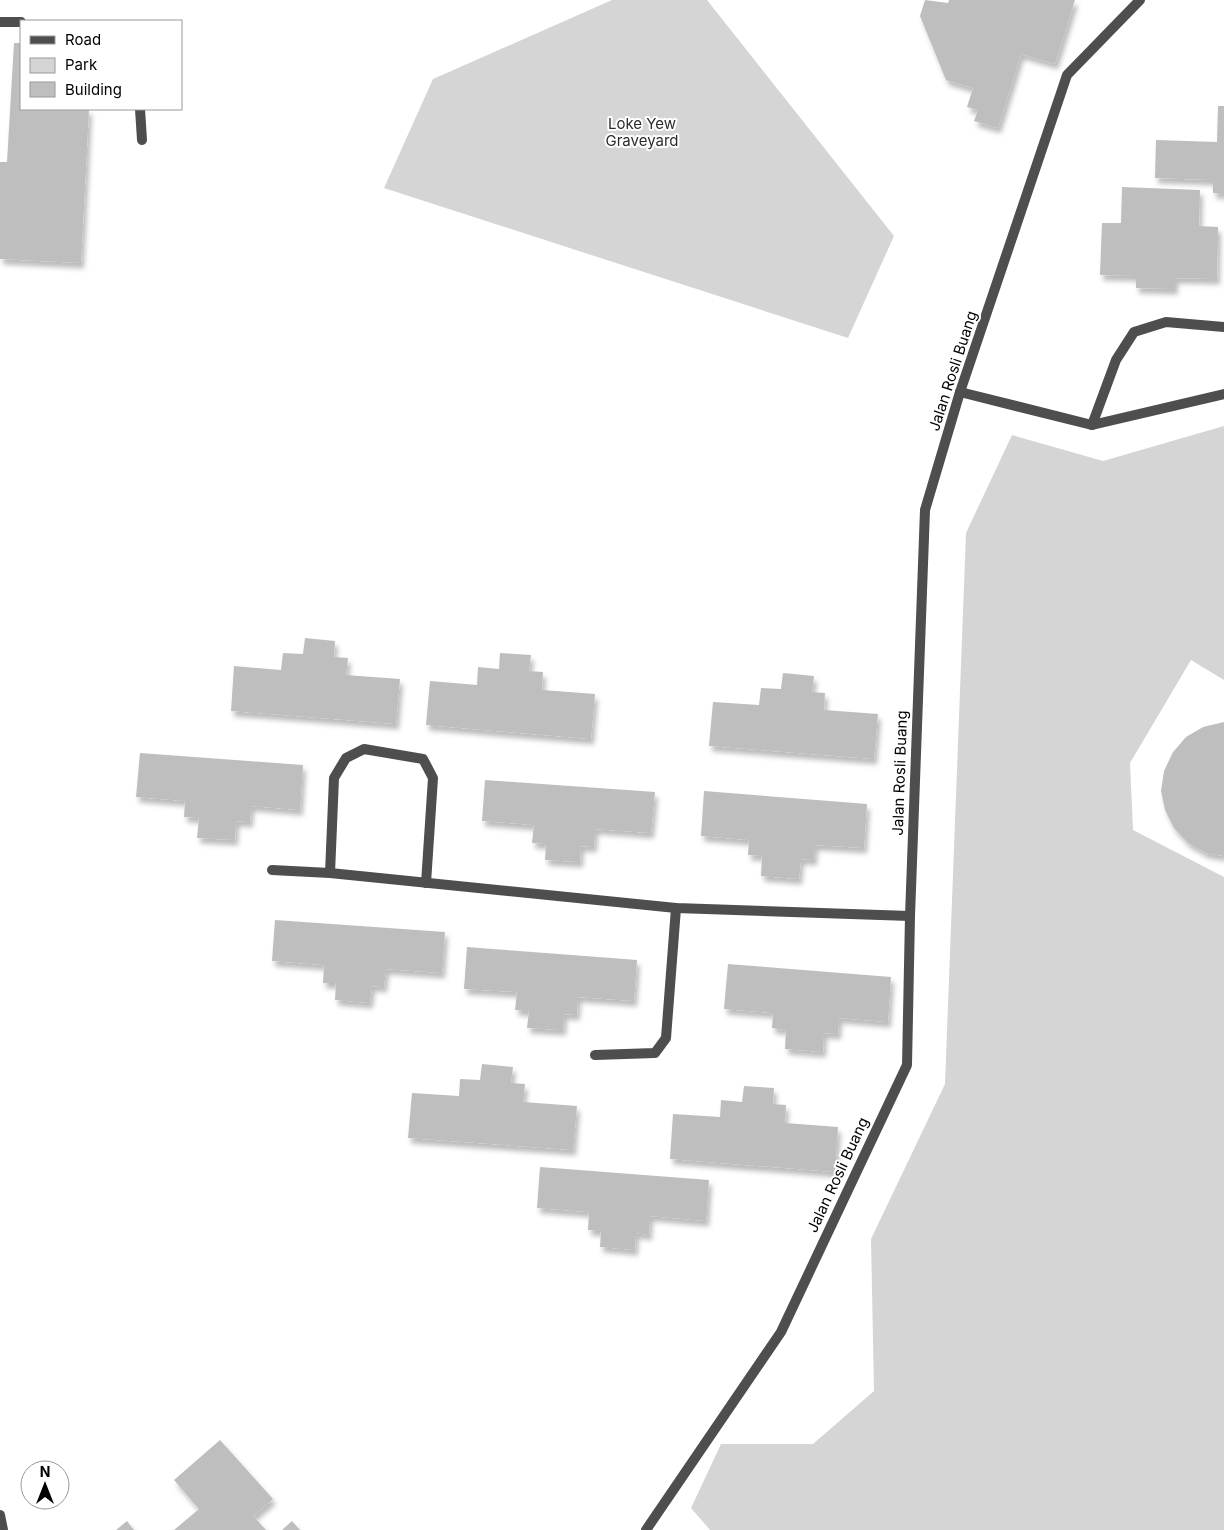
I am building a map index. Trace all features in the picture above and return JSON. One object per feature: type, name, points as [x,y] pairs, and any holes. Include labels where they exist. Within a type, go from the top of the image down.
[{"type":"street","name":"Jalan Rosli Buang","points":[[646,1530],[781,1332],[907,1065],[910,916],[926,510],[960,392],[1067,75],[1140,0]]},
{"type":"street","points":[[0,22],[20,22]]},
{"type":"street","points":[[140,110],[142,140]]},
{"type":"street","points":[[1092,425],[1116,360],[1134,332],[1166,322],[1224,327]]},
{"type":"street","points":[[960,392],[1092,425],[1224,394]]},
{"type":"street","points":[[330,873],[334,778],[346,758],[364,750],[423,759],[433,778],[426,884]]},
{"type":"street","points":[[272,870],[330,873],[676,908],[910,916]]},
{"type":"street","points":[[596,1055],[655,1052],[666,1038],[676,908]]},
{"type":"street","points":[[0,1515],[3,1530]]},
{"type":"green space","name":"Loke Yew Graveyard","points":[[612,0],[707,0],[894,236],[848,338],[384,188],[433,79]]},
{"type":"green space","points":[[1224,426],[1224,680],[1191,660],[1130,763],[1133,830],[1224,877],[1224,1530],[710,1530],[691,1508],[721,1444],[813,1444],[874,1391],[871,1239],[945,1084],[966,533],[1012,435],[1103,461]]},
{"type":"building","points":[[925,0],[948,3],[949,0],[1075,0],[1055,64],[1021,54],[998,128],[974,121],[978,110],[967,107],[973,88],[946,80],[920,16]]},
{"type":"building","points":[[14,43],[20,43],[20,110],[89,110],[81,263],[0,259],[0,162],[7,162]]},
{"type":"building","points":[[1218,106],[1224,106],[1224,194],[1213,193],[1213,180],[1155,178],[1156,140],[1217,142]]},
{"type":"building","points":[[1122,187],[1200,190],[1199,226],[1218,227],[1217,279],[1175,278],[1175,289],[1136,288],[1136,276],[1100,275],[1102,223],[1121,223]]},
{"type":"building","points":[[305,638],[335,641],[334,657],[348,658],[346,675],[400,679],[396,724],[231,711],[234,666],[281,670],[283,653],[303,654]]},
{"type":"building","points":[[500,653],[531,655],[529,671],[543,672],[542,690],[595,694],[591,739],[426,725],[430,681],[477,685],[478,667],[499,669]]},
{"type":"building","points":[[783,673],[814,676],[812,692],[825,693],[824,710],[878,714],[874,759],[709,746],[713,702],[759,705],[761,688],[781,689]]},
{"type":"building","points":[[1224,722],[1224,856],[1206,853],[1188,843],[1174,828],[1165,810],[1161,791],[1164,771],[1173,752],[1186,737],[1203,727]]},
{"type":"building","points":[[140,753],[303,765],[300,810],[251,806],[250,822],[236,821],[235,840],[197,838],[199,818],[184,817],[185,801],[136,797]]},
{"type":"building","points":[[485,780],[655,792],[651,833],[595,829],[594,847],[581,846],[580,862],[545,860],[546,844],[532,843],[534,825],[482,821]]},
{"type":"building","points":[[704,791],[867,804],[864,848],[815,845],[814,860],[801,859],[799,879],[761,876],[762,856],[748,855],[749,840],[701,836]]},
{"type":"building","points":[[275,920],[445,932],[442,973],[386,969],[384,987],[372,986],[370,1003],[335,1000],[336,983],[323,983],[324,965],[272,961]]},
{"type":"building","points":[[467,947],[637,960],[634,1001],[578,997],[577,1015],[564,1014],[563,1030],[527,1028],[529,1011],[515,1010],[517,992],[464,989]]},
{"type":"building","points":[[728,964],[891,977],[888,1022],[839,1018],[838,1034],[824,1033],[823,1052],[785,1049],[786,1030],[772,1028],[773,1013],[724,1009]]},
{"type":"building","points":[[482,1064],[513,1067],[511,1083],[525,1084],[523,1102],[577,1106],[573,1150],[408,1138],[412,1093],[459,1096],[460,1079],[480,1080]]},
{"type":"building","points":[[744,1086],[774,1088],[773,1104],[786,1105],[785,1123],[838,1127],[835,1172],[670,1159],[673,1114],[720,1117],[721,1100],[742,1102]]},
{"type":"building","points":[[540,1167],[709,1180],[706,1221],[650,1216],[649,1235],[636,1233],[635,1250],[600,1247],[601,1231],[588,1230],[589,1212],[537,1208]]},
{"type":"building","points":[[220,1440],[273,1499],[253,1516],[266,1530],[174,1530],[199,1509],[174,1480]]},
{"type":"building","points":[[127,1521],[134,1530],[116,1530]]},
{"type":"building","points":[[292,1521],[300,1530],[282,1530]]}]
